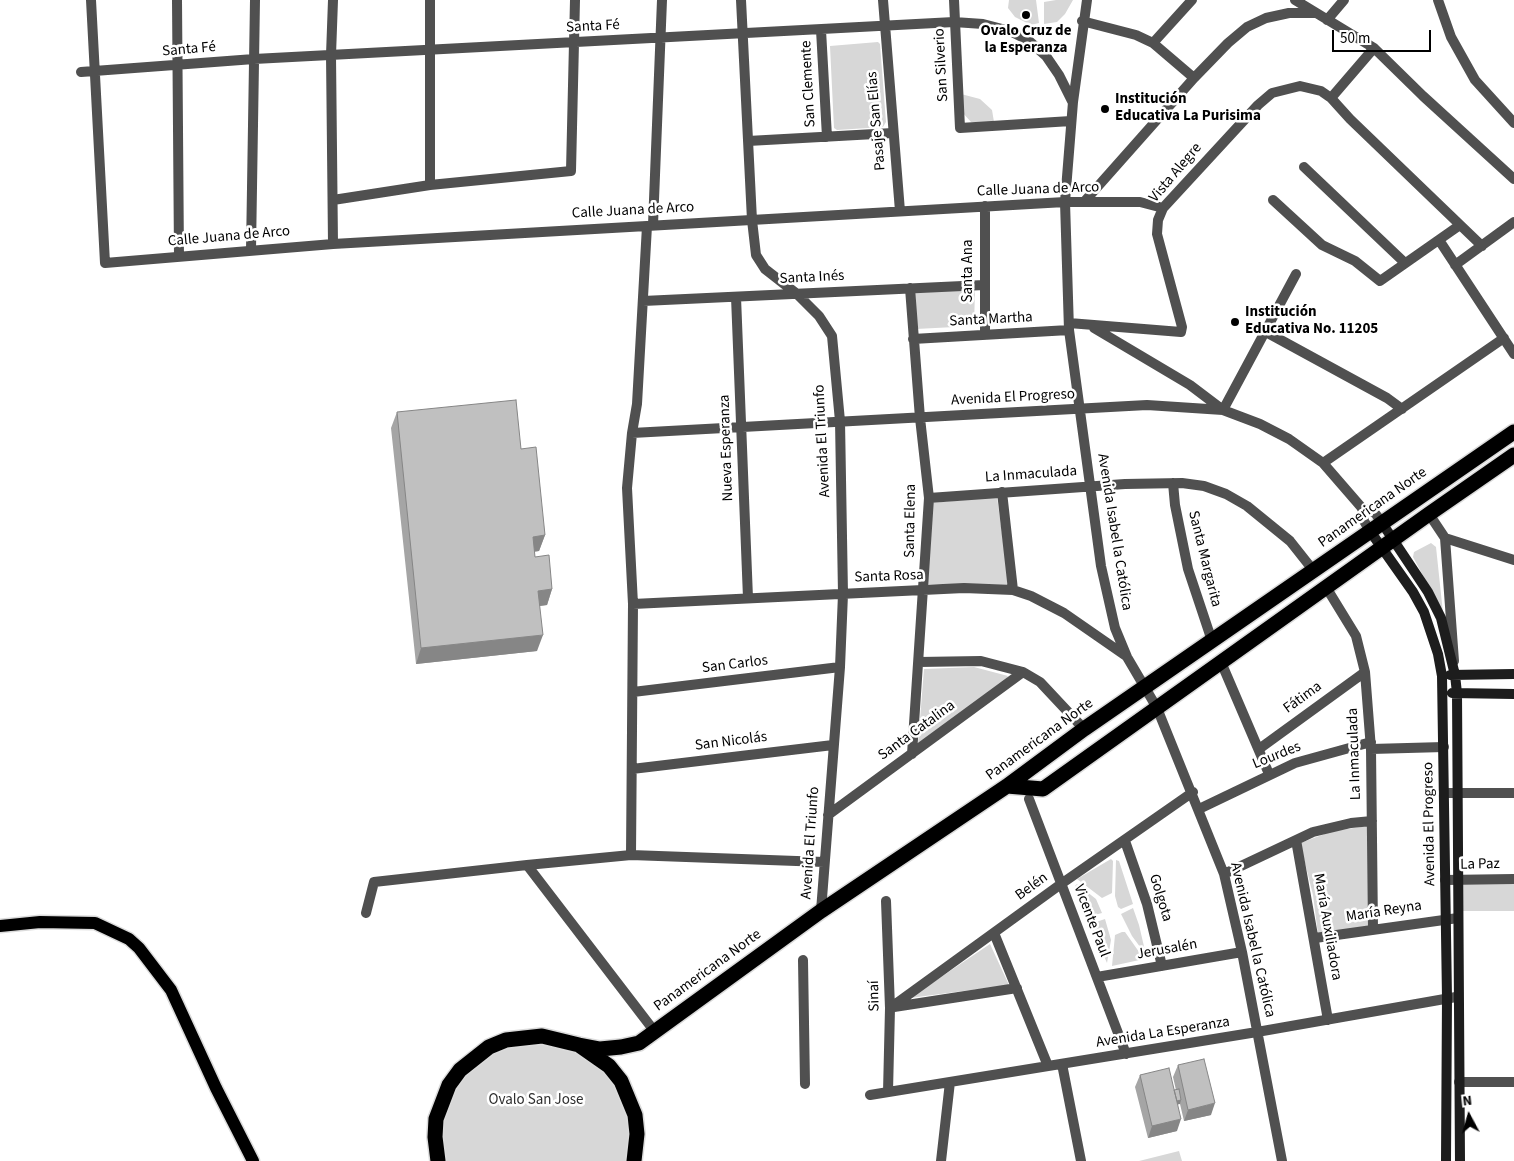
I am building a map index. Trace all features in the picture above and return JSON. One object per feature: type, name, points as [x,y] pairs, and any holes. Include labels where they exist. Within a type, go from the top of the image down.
[{"type":"highway","name":"Panamericana Norte","points":[[438,1161],[435,1137],[441,1101],[449,1085],[460,1070],[489,1047],[506,1040],[542,1036],[600,1049],[639,1043],[821,911],[1007,786],[1084,729],[1514,432]]},
{"type":"highway","points":[[1007,786],[1043,789],[1428,514],[1514,456]]},
{"type":"highway","points":[[579,1045],[609,1066],[630,1097],[637,1134],[634,1161]]},
{"type":"main road","name":"Avenida El Progreso","points":[[1376,527],[1428,592],[1441,618],[1455,675],[1457,693],[1456,793],[1460,1161]]},
{"type":"main road","name":"Avenida El Progreso","points":[[1376,527],[1388,543],[1424,612],[1438,654],[1444,694],[1447,998],[1446,1161]]},
{"type":"main road","points":[[1442,676],[1514,674]]},
{"type":"main road","points":[[1444,694],[1514,694]]},
{"type":"main road","points":[[0,926],[40,922],[95,923],[129,939],[139,948],[171,990],[216,1088],[253,1161]]},
{"type":"main road","points":[[432,1161],[435,1137]]},
{"type":"street","points":[[91,0],[95,70]]},
{"type":"street","points":[[177,0],[179,257]]},
{"type":"street","points":[[251,250],[255,0]]},
{"type":"street","points":[[333,0],[331,55],[333,244]]},
{"type":"street","points":[[430,0],[430,185]]},
{"type":"street","points":[[333,200],[430,185],[571,171],[575,0]]},
{"type":"street","points":[[631,855],[633,604],[627,488],[632,433],[637,404],[650,225],[662,0]]},
{"type":"street","name":"Avenida El Triunfo","points":[[741,0],[752,220],[756,255],[765,269],[797,294],[819,316],[832,336],[840,421],[843,594],[840,667],[821,911]]},
{"type":"street","name":"Pasaje San Elías","points":[[882,0],[900,212]]},
{"type":"street","name":"San Silverio","points":[[954,0],[960,128],[1071,121]]},
{"type":"street","name":"Avenida Isabel la Católica","points":[[1087,0],[1082,22],[1073,102],[1065,202],[1069,327],[1089,486],[1108,600],[1115,628],[1127,657],[1146,686],[1157,708],[1193,792],[1224,874],[1242,952],[1282,1161]]},
{"type":"street","points":[[1152,43],[1192,0]]},
{"type":"street","points":[[1295,0],[1374,48],[1423,96],[1514,179]]},
{"type":"street","points":[[1327,20],[1344,0]]},
{"type":"street","points":[[1438,0],[1451,37],[1471,73],[1488,97],[1514,123]]},
{"type":"street","points":[[1084,202],[1194,78],[1246,27],[1266,18],[1288,13],[1315,13]]},
{"type":"street","name":"Santa Fé","points":[[81,72],[254,59],[884,28],[954,22],[983,24],[1010,32],[1028,40],[1046,56],[1059,74],[1073,102]]},
{"type":"street","points":[[1082,22],[1136,35],[1152,43],[1194,78]]},
{"type":"street","name":"San Clemente","points":[[821,30],[827,137]]},
{"type":"street","points":[[1374,48],[1331,98],[1350,119],[1482,246]]},
{"type":"street","name":"Calle Juana de Arco","points":[[95,70],[105,263],[333,244],[985,206],[1065,202],[1140,202],[1163,208]]},
{"type":"street","name":"Vista Alegre","points":[[1181,332],[1182,327],[1157,234],[1158,220],[1163,208],[1258,104],[1272,93],[1300,86],[1310,87],[1331,98]]},
{"type":"street","points":[[748,141],[893,133]]},
{"type":"street","points":[[1304,167],[1406,263]]},
{"type":"street","points":[[1273,200],[1322,245],[1355,261],[1380,281],[1460,225]]},
{"type":"street","name":"Santa Ana","points":[[985,206],[985,335]]},
{"type":"street","points":[[1455,265],[1513,224]]},
{"type":"street","points":[[1439,240],[1514,354]]},
{"type":"street","points":[[1091,327],[1190,385],[1222,410],[1296,274]]},
{"type":"street","name":"Santa Inés","points":[[643,301],[984,285]]},
{"type":"street","name":"Santa Elena","points":[[910,288],[920,418],[929,498],[912,754]]},
{"type":"street","name":"Nueva Esperanza","points":[[736,297],[748,598]]},
{"type":"street","name":"Santa Martha","points":[[913,339],[985,335],[1069,327],[1181,332]]},
{"type":"street","points":[[1266,332],[1387,398],[1402,409]]},
{"type":"street","points":[[1323,463],[1504,338]]},
{"type":"street","name":"Avenida El Progreso","points":[[632,433],[1147,405],[1222,410],[1260,424],[1289,440],[1323,463],[1362,508],[1374,513],[1376,527]]},
{"type":"street","name":"La Inmaculada","points":[[929,498],[1089,486],[1173,482],[1204,486],[1226,494],[1247,506],[1290,541],[1313,570]]},
{"type":"street","name":"Santa Margarita","points":[[1173,482],[1175,505],[1188,569],[1212,640]]},
{"type":"street","points":[[1002,492],[1013,590]]},
{"type":"street","name":"Avenida El Progreso","points":[[1362,508],[1364,521],[1376,527]]},
{"type":"street","points":[[1428,514],[1445,538],[1514,560]]},
{"type":"street","name":"Avenida El Progreso","points":[[1445,538],[1455,675]]},
{"type":"street","name":"La Inmaculada","points":[[1326,587],[1356,636],[1365,672],[1371,745],[1373,929]]},
{"type":"street","name":"Santa Rosa","points":[[633,604],[923,590],[980,588],[1013,590],[1031,596],[1064,613],[1127,657]]},
{"type":"street","points":[[919,662],[981,661],[1023,672],[1046,688],[1084,729]]},
{"type":"street","points":[[1221,662],[1269,774]]},
{"type":"street","name":"San Carlos","points":[[633,692],[840,667]]},
{"type":"street","name":"Santa Catalina","points":[[828,815],[1023,672]]},
{"type":"street","name":"Fátima","points":[[1259,749],[1365,672]]},
{"type":"street","name":"San Nicolás","points":[[632,769],[834,745]]},
{"type":"street","name":"Lourdes","points":[[1199,808],[1269,774],[1314,757],[1371,745],[1444,747]]},
{"type":"street","name":"Belén","points":[[890,1008],[1061,884],[1193,792]]},
{"type":"street","points":[[1444,794],[1514,793]]},
{"type":"street","name":"Vicente Paul","points":[[1029,799],[1126,1054]]},
{"type":"street","points":[[1224,874],[1296,840],[1331,827],[1372,821]]},
{"type":"street","name":"María Auxiliadora","points":[[1296,840],[1315,938],[1328,1020]]},
{"type":"street","name":"Golgota","points":[[1125,841],[1147,904],[1162,966]]},
{"type":"street","points":[[366,913],[374,882],[631,855],[824,862]]},
{"type":"street","points":[[528,865],[655,1032]]},
{"type":"street","name":"La Paz","points":[[1445,880],[1514,879]]},
{"type":"street","name":"Sinaí","points":[[886,901],[890,1008],[888,1092]]},
{"type":"street","name":"María Reyna","points":[[1315,938],[1446,918],[1458,918]]},
{"type":"street","points":[[994,933],[1048,1066]]},
{"type":"street","name":"Jerusalén","points":[[1097,978],[1242,952]]},
{"type":"street","points":[[803,960],[805,1084]]},
{"type":"street","points":[[890,1008],[1017,988]]},
{"type":"street","name":"Avenida La Esperanza","points":[[870,1095],[1257,1032],[1459,996]]},
{"type":"street","points":[[1062,1064],[1081,1161]]},
{"type":"street","points":[[941,1161],[950,1082]]},
{"type":"street","points":[[1459,1082],[1514,1082]]},
{"type":"green space","points":[[1009,0],[1036,0],[1039,23],[1031,25],[1015,17],[1008,8]]},
{"type":"green space","points":[[1073,0],[1065,14],[1057,22],[1044,24],[1044,2]]},
{"type":"green space","points":[[878,42],[880,44],[886,122],[883,127],[837,130],[834,128],[830,46]]},
{"type":"green space","points":[[961,94],[980,99],[992,110],[994,122],[971,122],[962,112]]},
{"type":"green space","points":[[975,290],[974,326],[916,329],[915,291]]},
{"type":"green space","points":[[997,497],[1009,585],[927,584],[931,503]]},
{"type":"green space","points":[[1431,543],[1436,547],[1443,613],[1413,557],[1414,552]]},
{"type":"green space","points":[[974,667],[1008,676],[1005,681],[918,744],[924,669]]},
{"type":"green space","points":[[1368,826],[1368,926],[1318,934],[1313,895],[1300,843],[1333,831]]},
{"type":"green space","points":[[1111,859],[1113,861],[1112,893],[1102,898],[1077,879]]},
{"type":"green space","points":[[1116,860],[1119,861],[1133,904],[1121,909],[1118,907],[1115,896]]},
{"type":"green space","points":[[1077,884],[1096,899],[1102,913],[1087,917],[1075,886]]},
{"type":"green space","points":[[1457,884],[1514,884],[1514,911],[1458,911]]},
{"type":"green space","points":[[1133,908],[1146,955],[1132,936],[1121,914]]},
{"type":"green space","points":[[1105,919],[1111,940],[1107,963],[1090,924]]},
{"type":"green space","points":[[1125,932],[1144,959],[1112,966],[1115,935]]},
{"type":"green space","points":[[990,944],[1009,985],[910,998]]},
{"type":"green space","name":"Ovalo San Jose","points":[[523,1041],[561,1044],[594,1060],[619,1088],[631,1122],[628,1161],[444,1161],[441,1151],[443,1113],[459,1079],[487,1054]]},
{"type":"green space","points":[[1179,1151],[1182,1161],[1139,1161]]},
{"type":"building","points":[[516,400],[521,449],[536,447],[545,535],[533,537],[535,557],[549,555],[552,589],[538,591],[543,635],[421,648],[397,412]]},
{"type":"building","points":[[1204,1059],[1215,1103],[1188,1110],[1178,1065]]},
{"type":"building","points":[[1169,1068],[1181,1119],[1152,1126],[1140,1075]]},
{"type":"building","points":[[1179,1089],[1181,1100],[1177,1101],[1174,1090]]},
{"type":"place","name":"Ovalo Cruz de la Esperanza","points":[[1026,15]]},
{"type":"place","name":"Institución Educativa La Purisima","points":[[1105,109]]},
{"type":"place","name":"Institución Educativa No. 11205","points":[[1235,322]]}]
